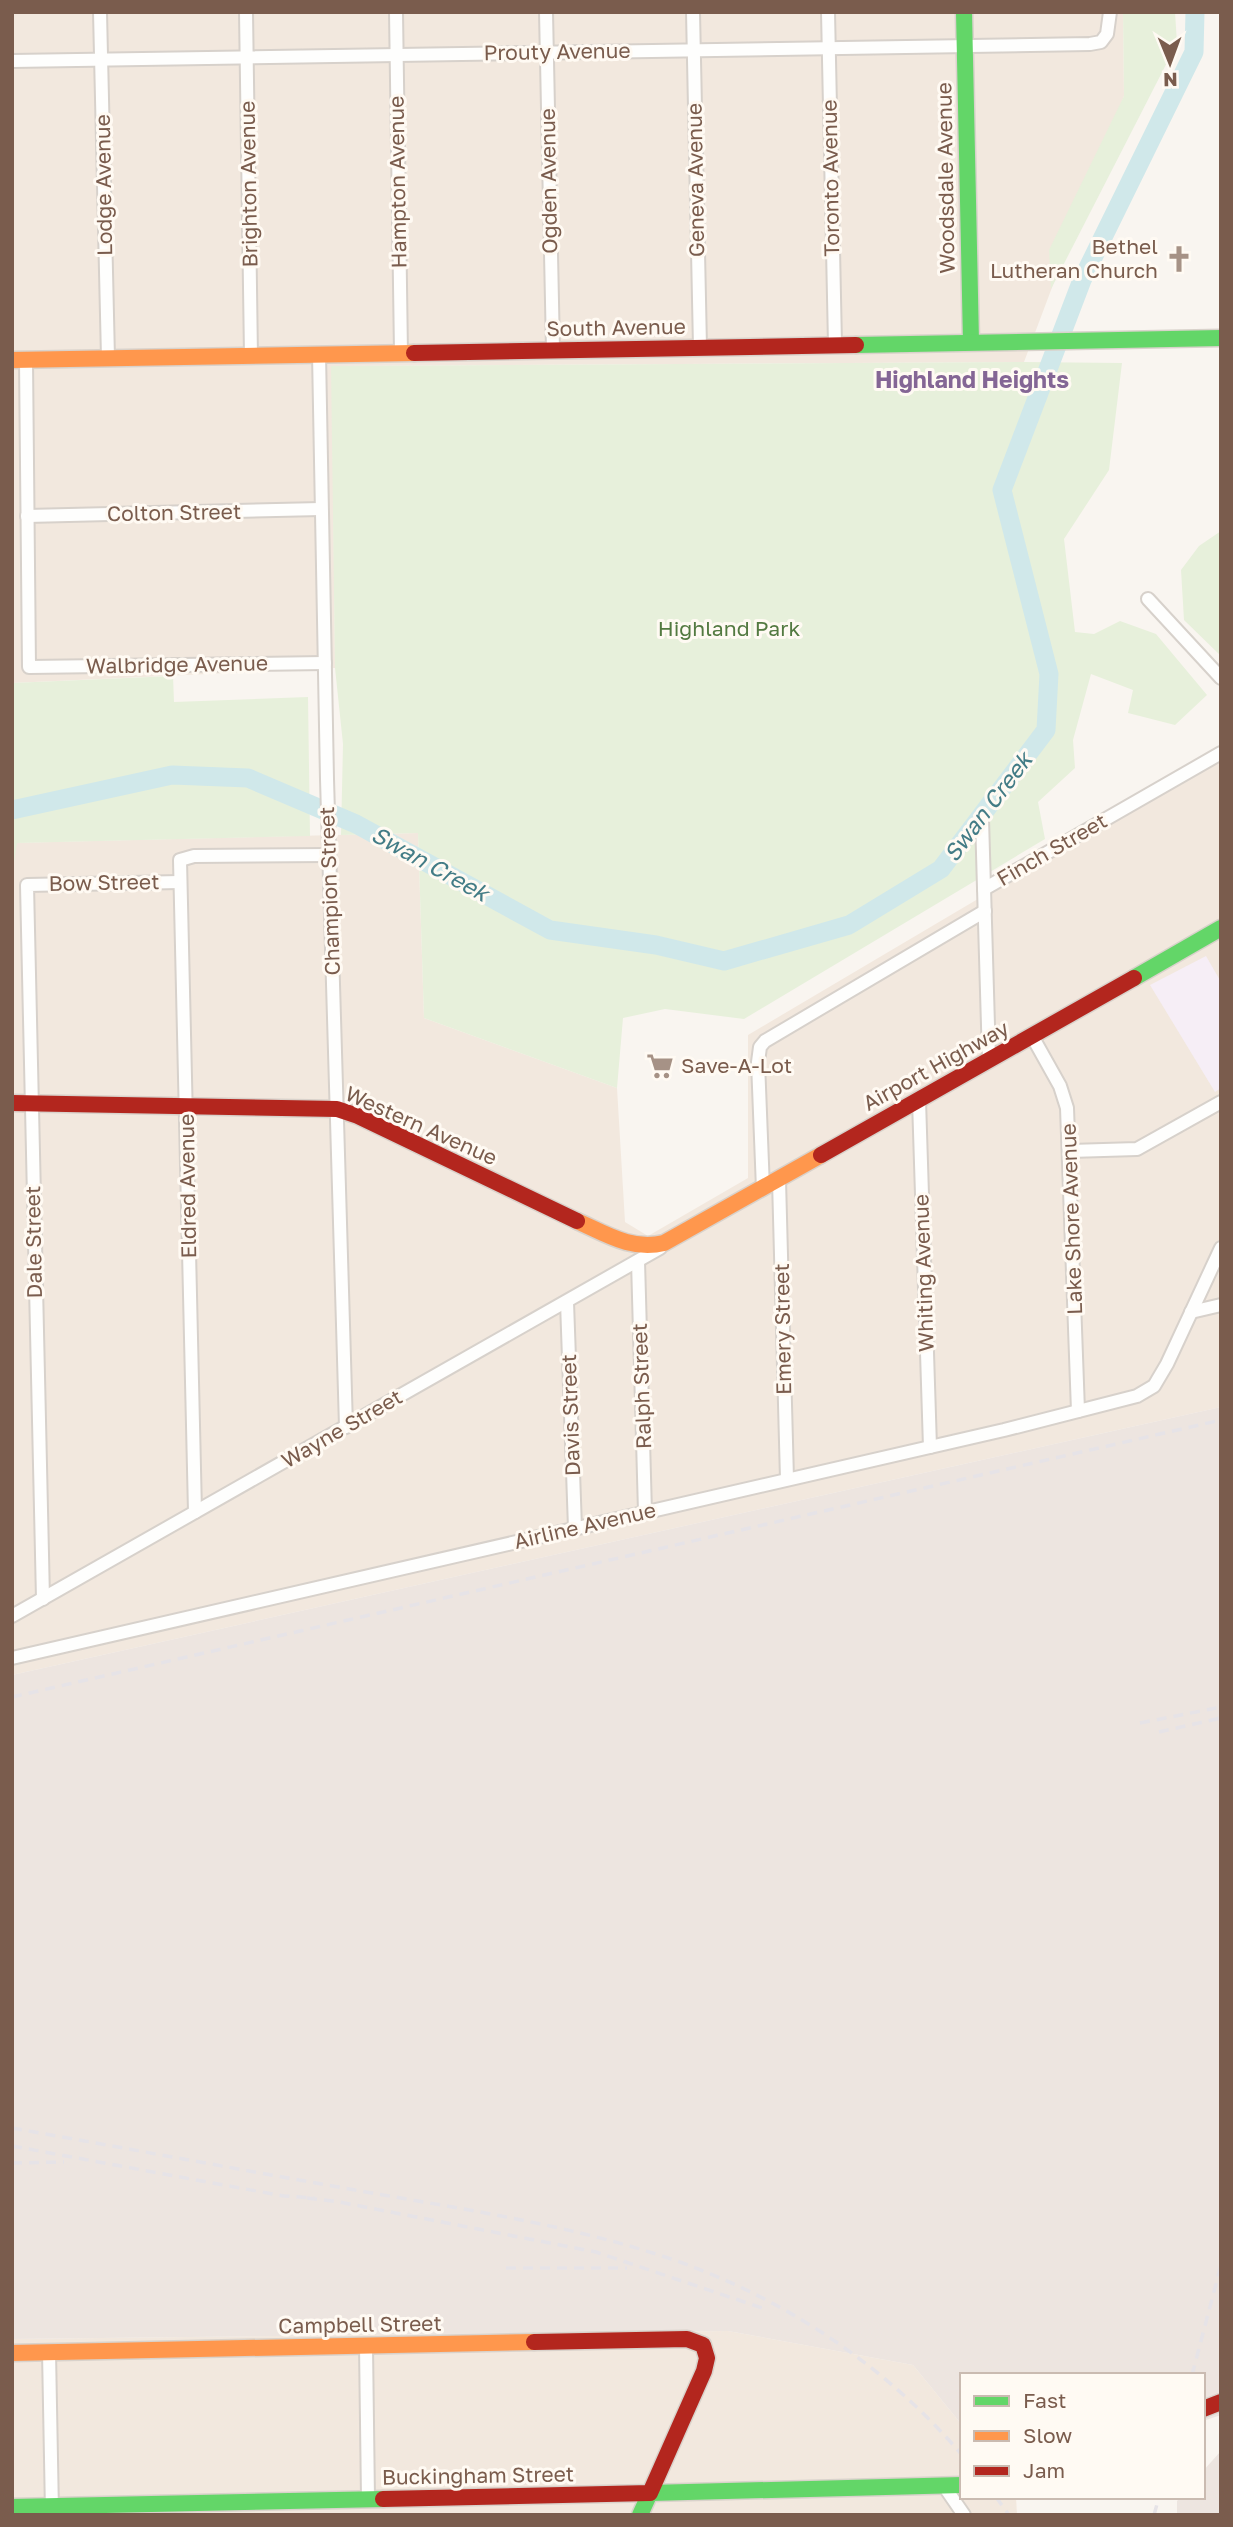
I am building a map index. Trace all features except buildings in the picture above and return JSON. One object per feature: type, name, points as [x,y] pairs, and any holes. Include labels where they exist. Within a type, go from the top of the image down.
[{"type":"street","name":"Lodge Avenue","points":[[100,12],[108,358]]},
{"type":"street","name":"Brighton Avenue","points":[[246,12],[251,356]]},
{"type":"street","name":"Hampton Avenue","points":[[396,12],[401,353]]},
{"type":"street","name":"Ogden Avenue","points":[[546,12],[553,350]]},
{"type":"street","name":"Geneva Avenue","points":[[693,12],[700,347]]},
{"type":"street","name":"Toronto Avenue","points":[[828,12],[835,344]]},
{"type":"street","name":"Woodsdale Avenue","points":[[964,12],[971,342]]},
{"type":"street","name":"Prouty Avenue","points":[[12,61],[1101,42],[1107,34],[1110,12]]},
{"type":"street","name":"South Avenue","points":[[19,360],[1221,338]]},
{"type":"street","name":"Champion Street","points":[[319,354],[327,779],[346,1427]]},
{"type":"street","points":[[19,360],[27,516]]},
{"type":"street","name":"Colton Street","points":[[27,516],[321,509]]},
{"type":"street","name":"Walbridge Avenue","points":[[27,516],[29,667],[325,663]]},
{"type":"street","points":[[1147,599],[1221,678]]},
{"type":"street","name":"Finch Street","points":[[763,1189],[758,1075],[761,1047],[765,1041],[985,911],[984,889],[1221,753]]},
{"type":"street","points":[[982,819],[984,889]]},
{"type":"street","name":"Bow Street","points":[[180,860],[194,856],[330,855]]},
{"type":"street","name":"Eldred Avenue","points":[[180,860],[195,1512]]},
{"type":"street","name":"Bow Street","points":[[27,885],[180,881]]},
{"type":"street","name":"Dale Street","points":[[27,885],[43,1599]]},
{"type":"street","points":[[985,911],[989,1060]]},
{"type":"street","name":"Airport Highway","points":[[672,1240],[1221,928]]},
{"type":"street","name":"Lake Shore Avenue","points":[[1031,1036],[1060,1086],[1066,1104],[1079,1411]]},
{"type":"street","name":"Whiting Avenue","points":[[919,1100],[930,1447]]},
{"type":"street","points":[[1070,1151],[1137,1149],[1221,1102]]},
{"type":"street","name":"Western Avenue","points":[[12,1103],[337,1109],[358,1116],[620,1242],[651,1247],[672,1240]]},
{"type":"street","name":"Emery Street","points":[[779,1180],[787,1479]]},
{"type":"street","name":"Wayne Street","points":[[12,1616],[672,1240]]},
{"type":"street","points":[[1191,1312],[1221,1248]]},
{"type":"street","name":"Ralph Street","points":[[638,1261],[645,1512]]},
{"type":"street","name":"Davis Street","points":[[567,1301],[575,1528]]},
{"type":"street","points":[[1191,1312],[1221,1305]]},
{"type":"street","name":"Airline Avenue","points":[[12,1658],[930,1447],[1137,1396],[1154,1386],[1191,1312]]},
{"type":"street","name":"Campbell Street","points":[[12,2353],[687,2339],[700,2343],[706,2349],[707,2362],[650,2493]]},
{"type":"street","points":[[366,2346],[368,2499]]},
{"type":"street","points":[[49,2352],[52,2510]]},
{"type":"street","name":"Buckingham Street","points":[[12,2507],[52,2510],[368,2499],[960,2485]]},
{"type":"street","points":[[944,2486],[964,2515]]},
{"type":"street","points":[[640,2515],[650,2493]]},
{"type":"shaded area","points":[[12,12],[1123,12],[1124,96],[1024,362],[332,366],[335,668],[12,683]]},
{"type":"shaded area","points":[[1221,755],[1221,1407],[12,1675],[12,843],[418,833],[424,1018],[617,1088],[625,1222],[648,1236],[748,1178],[748,1035]]},
{"type":"shaded area","points":[[1206,956],[1221,982],[1221,1088],[1215,1092],[1150,985]]},
{"type":"shaded area","points":[[1221,1407],[1221,2415],[1205,2420],[1205,2373],[960,2373],[960,2423],[913,2365],[728,2331],[12,2339],[12,1675]]},
{"type":"shaded area","points":[[728,2331],[913,2365],[960,2423],[960,2499],[1016,2499],[1017,2515],[12,2515],[12,2339]]},
{"type":"shaded area","points":[[1221,2451],[1221,2515],[1177,2515],[1179,2499],[1205,2499],[1205,2469]]},
{"type":"green space","points":[[1123,12],[1175,12],[1177,43],[1051,289],[1049,250],[1124,96]]},
{"type":"green space","name":"Highland Park","points":[[1122,363],[1109,470],[1064,539],[1075,632],[1094,634],[1120,621],[1156,634],[1207,695],[1175,725],[1128,713],[1133,690],[1091,674],[1073,740],[1075,768],[1038,802],[1045,839],[744,1019],[665,1009],[623,1018],[617,1088],[424,1018],[418,833],[341,835],[343,744],[335,668],[331,366]]},
{"type":"green space","points":[[1221,531],[1221,656],[1184,620],[1181,570],[1199,546]]},
{"type":"green space","points":[[173,676],[174,702],[308,697],[310,836],[17,843],[12,875],[12,683]]},
{"type":"waterway","name":"Swan Creek","points":[[12,810],[172,775],[248,778],[356,824],[550,930],[656,945],[724,961],[849,925],[941,869],[1046,730],[1049,674],[1002,490],[1082,280],[1194,52],[1195,12]]},
{"type":"railway","points":[[12,1697],[1221,1420]]},
{"type":"railway","points":[[1140,1723],[1221,1707]]},
{"type":"railway","points":[[1159,1732],[1221,1718]]},
{"type":"railway","points":[[12,2128],[512,2218],[585,2234],[656,2254],[742,2288],[823,2333],[897,2389],[960,2453]]},
{"type":"railway","points":[[12,2146],[284,2196],[315,2198]]},
{"type":"railway","points":[[12,2163],[64,2162]]},
{"type":"railway","points":[[307,2198],[596,2252],[765,2309]]},
{"type":"railway","points":[[1193,2373],[1221,2265]]},
{"type":"railway","points":[[506,2268],[627,2268]]},
{"type":"railway","points":[[997,2499],[1009,2515]]},
{"type":"railway","points":[[1154,2515],[1158,2499]]},
{"type":"traffic: fast","points":[[964,12],[971,342]]},
{"type":"traffic: fast","points":[[856,345],[1221,338]]},
{"type":"traffic: fast","points":[[1134,978],[1221,928]]},
{"type":"traffic: fast","points":[[640,2515],[650,2493],[960,2485]]},
{"type":"traffic: fast","points":[[12,2507],[383,2499]]},
{"type":"traffic: slow","points":[[12,360],[414,353]]},
{"type":"traffic: slow","points":[[577,1221],[630,1243],[664,1243],[821,1155]]},
{"type":"traffic: slow","points":[[12,2353],[534,2342]]},
{"type":"traffic: jam","points":[[414,353],[856,345]]},
{"type":"traffic: jam","points":[[821,1155],[1134,978]]},
{"type":"traffic: jam","points":[[12,1103],[337,1109],[358,1116],[577,1221]]},
{"type":"traffic: jam","points":[[383,2499],[650,2493],[704,2371],[707,2358],[703,2345],[687,2339],[534,2342]]},
{"type":"traffic: jam","points":[[1205,2408],[1221,2402]]},
{"type":"place","name":"Bethel Lutheran Church","points":[[1179,259]]},
{"type":"place","name":"Save-A-Lot","points":[[660,1066]]},
{"type":"district","name":"Highland Heights","points":[[972,380]]}]
